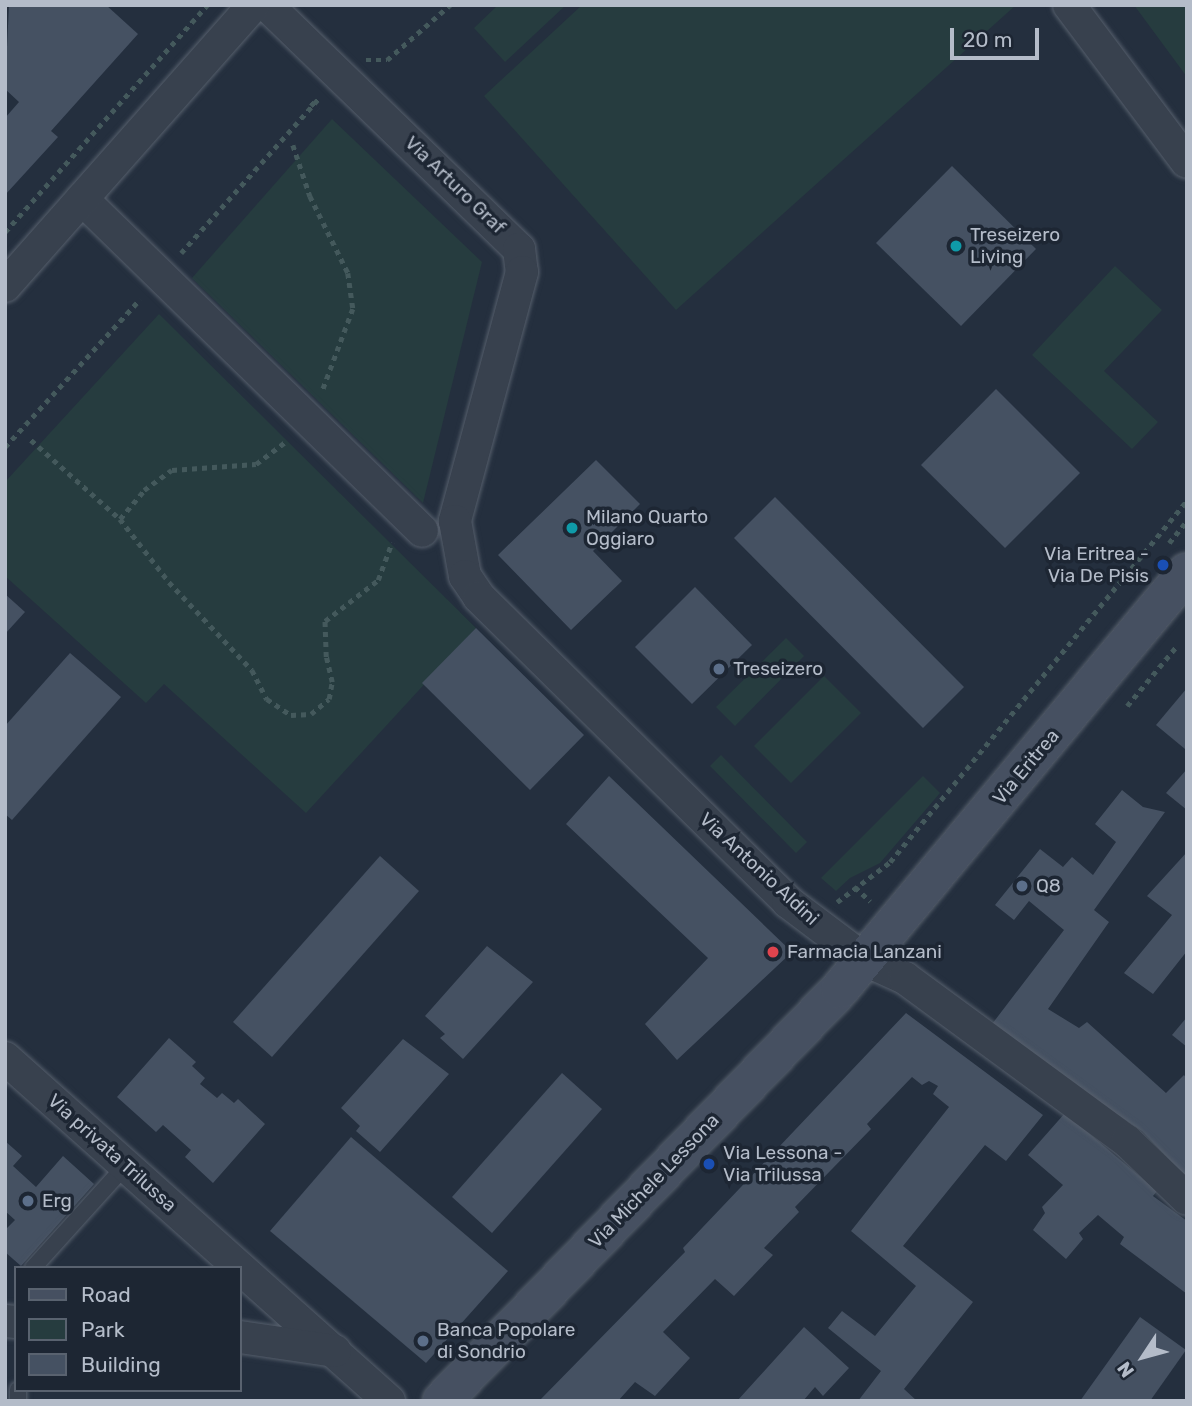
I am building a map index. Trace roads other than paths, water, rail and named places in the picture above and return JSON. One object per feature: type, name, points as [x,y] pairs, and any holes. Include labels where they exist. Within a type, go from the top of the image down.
[{"type":"street","points":[[5,286],[254,5]]},
{"type":"street","name":"Via Arturo Graf","points":[[267,5],[519,249],[522,272],[455,521],[465,576]]},
{"type":"street","points":[[1069,5],[1187,162]]},
{"type":"street","points":[[82,199],[297,430],[422,531]]},
{"type":"street","name":"Via Eritrea","points":[[865,960],[1187,572]]},
{"type":"street","name":"Via Antonio Aldini","points":[[465,576],[493,613],[788,902],[865,960],[905,978],[1127,1141],[1187,1199]]},
{"type":"street","name":"Via Michele Lessona","points":[[442,1401],[865,960]]},
{"type":"street","name":"Via privata Trilussa","points":[[5,1058],[126,1165],[220,1258]]},
{"type":"street","name":"Via privata Trilussa","points":[[242,1276],[335,1351],[389,1401]]},
{"type":"street","points":[[242,1337],[335,1351],[358,1401]]},
{"type":"lane","points":[[35,1266],[126,1165]]},
{"type":"place","name":"Treseizero Living","points":[[956,246]]},
{"type":"place","name":"Milano Quarto Oggiaro","points":[[572,528]]},
{"type":"place","name":"Via Eritrea - Via De Pisis","points":[[1163,565]]},
{"type":"place","name":"Treseizero","points":[[719,669]]},
{"type":"place","name":"Q8","points":[[1022,886]]},
{"type":"place","name":"Farmacia Lanzani","points":[[773,952]]},
{"type":"place","name":"Via Lessona - Via Trilussa","points":[[709,1164]]},
{"type":"place","name":"Erg","points":[[28,1201]]},
{"type":"place","name":"Banca Popolare di Sondrio","points":[[423,1341]]}]
